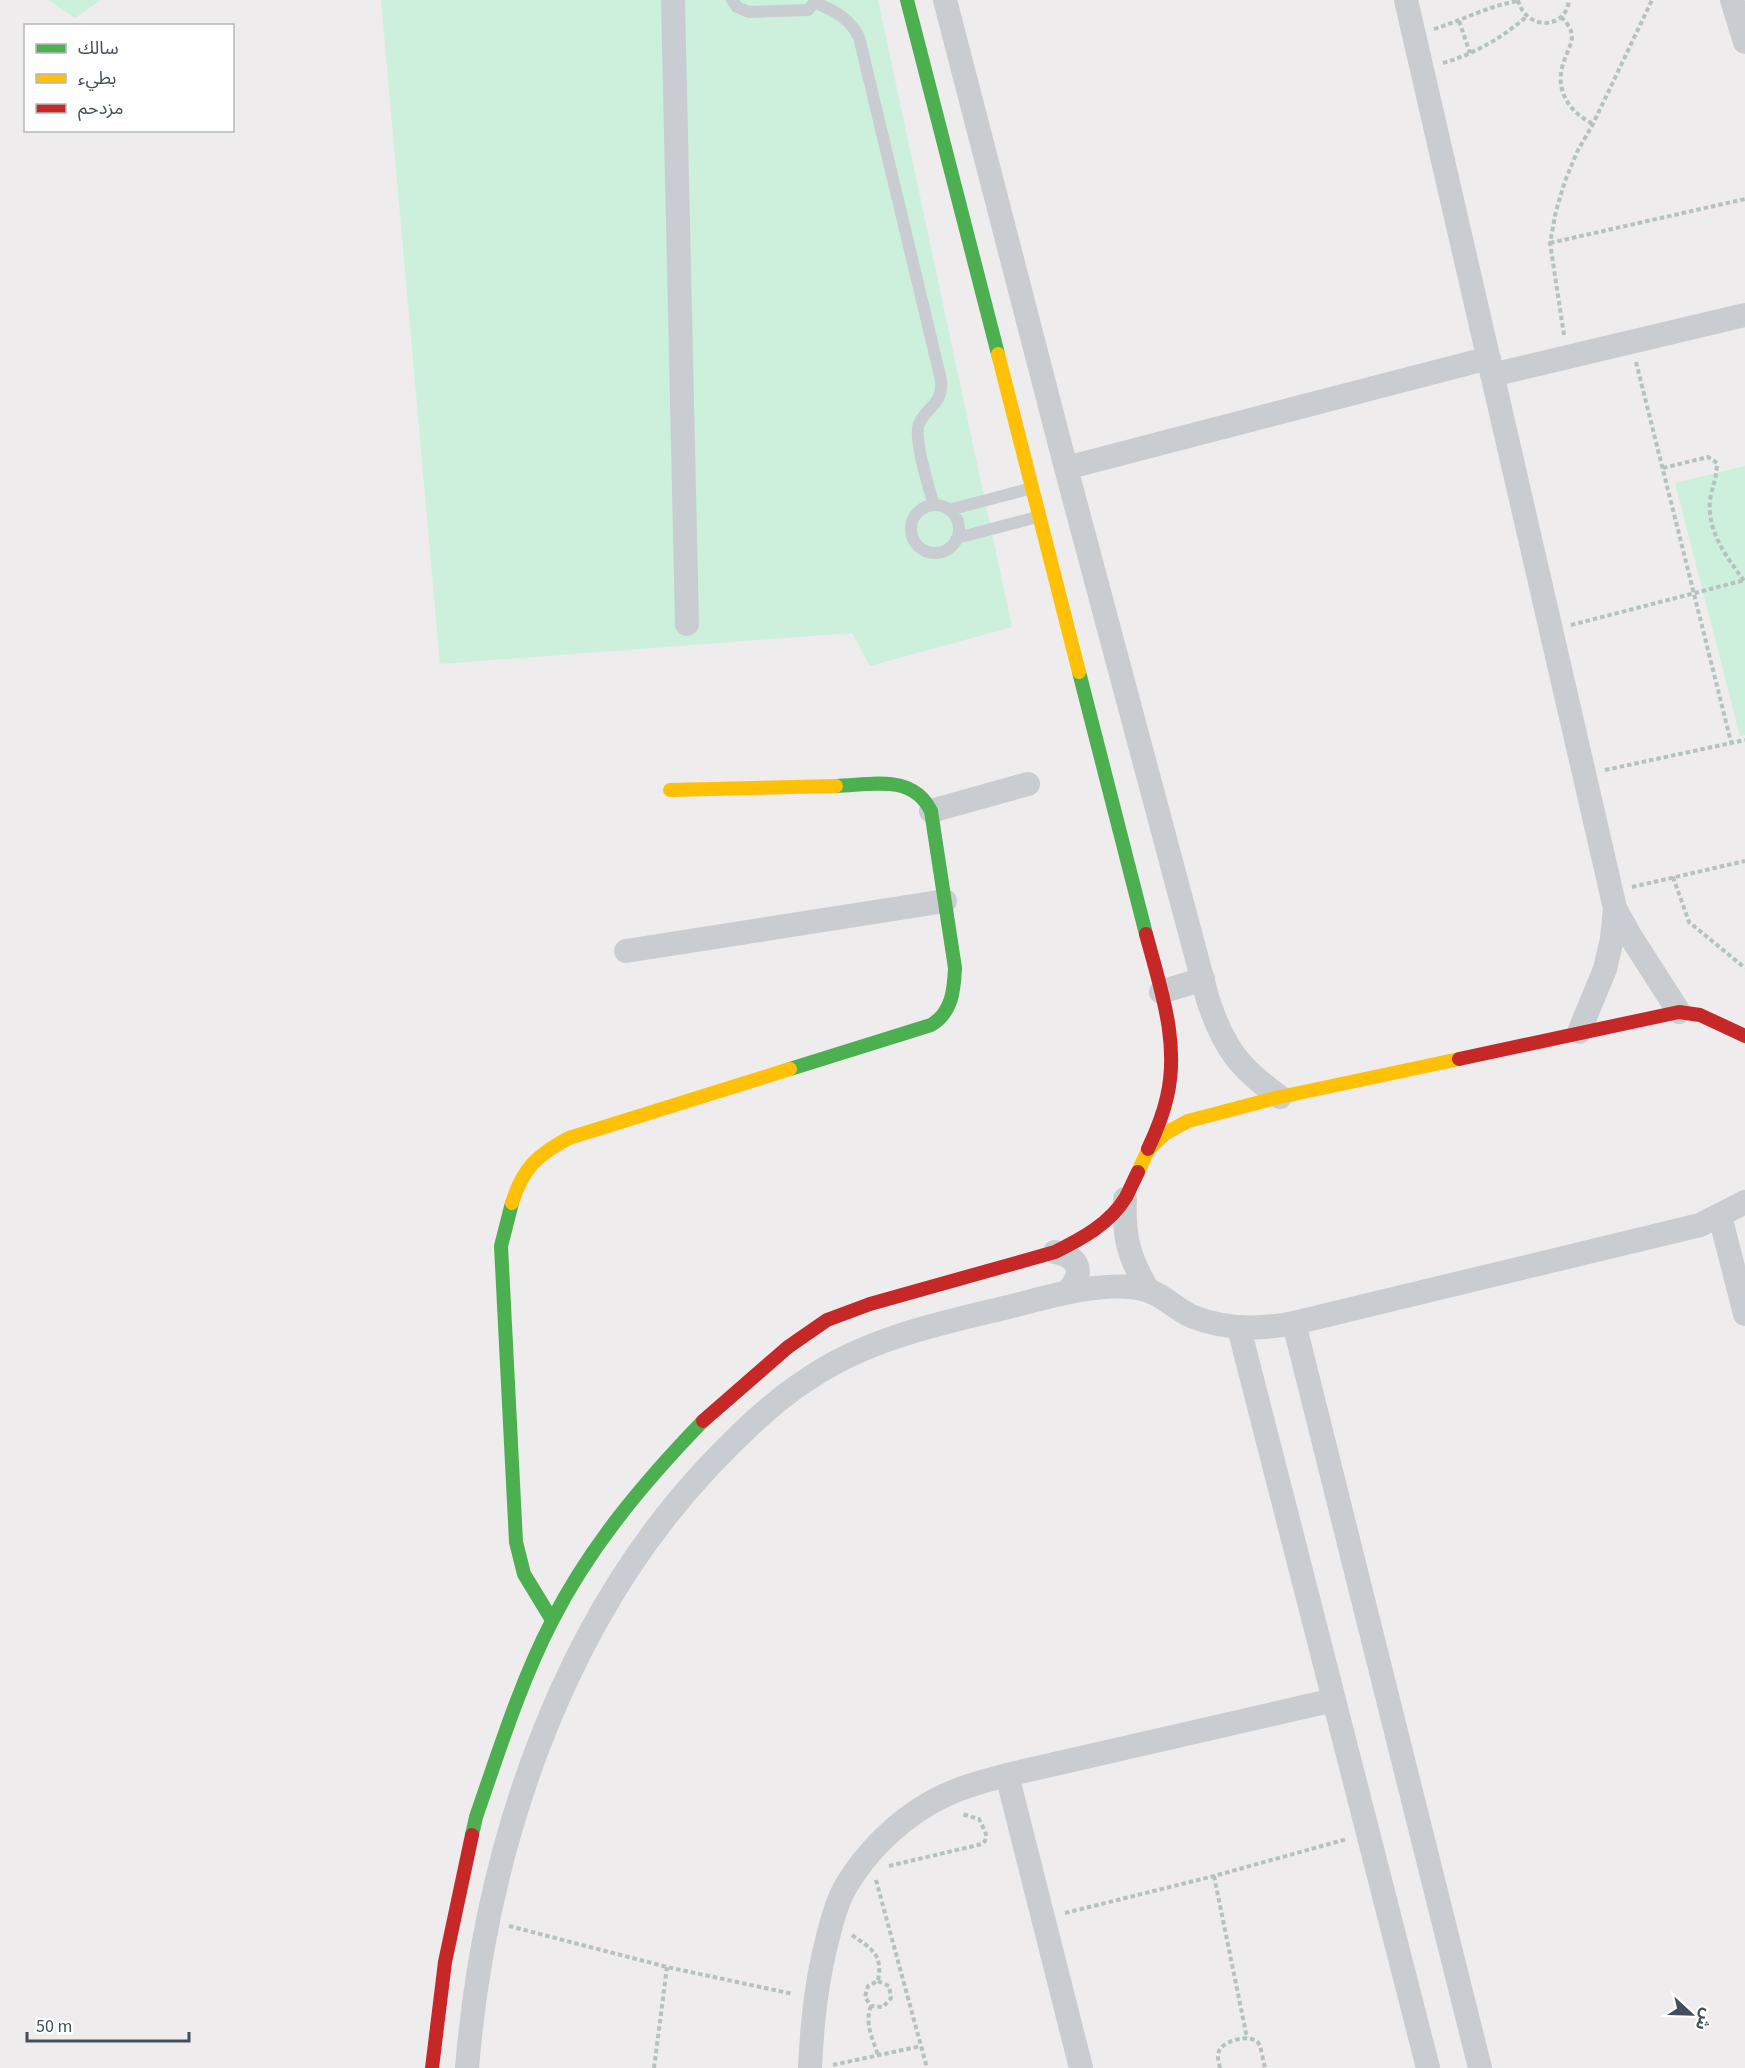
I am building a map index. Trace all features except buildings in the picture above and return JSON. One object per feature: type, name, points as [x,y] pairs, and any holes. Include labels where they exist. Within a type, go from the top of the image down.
[{"type":"street","points":[[673,0],[687,624]]},
{"type":"street","points":[[432,2068],[445,1962],[476,1817],[522,1686],[552,1620],[581,1571],[618,1517],[659,1467],[704,1420],[788,1347],[827,1320],[870,1304],[1055,1252],[1079,1240],[1105,1222],[1125,1199],[1160,1125],[1168,1097],[1172,1068],[1171,1040],[1161,992],[907,0]]},
{"type":"street","points":[[945,0],[1066,468],[1218,1029],[1233,1056],[1255,1079],[1280,1097]]},
{"type":"street","points":[[1406,0],[1613,899],[1629,934],[1679,1012]]},
{"type":"street","points":[[1732,0],[1745,42]]},
{"type":"street","points":[[1066,468],[1491,367],[1568,357],[1745,315]]},
{"type":"street","points":[[552,1620],[524,1577],[518,1560],[516,1542],[501,1246],[508,1208],[522,1177],[541,1154],[569,1138],[937,1022],[948,1008],[954,989],[955,969],[931,811],[925,798],[915,789],[893,784],[670,790]]},
{"type":"street","points":[[931,811],[1028,784]]},
{"type":"street","points":[[1579,1032],[1605,969],[1612,939],[1613,899]]},
{"type":"street","points":[[626,951],[945,901]]},
{"type":"street","points":[[1161,992],[1203,979]]},
{"type":"street","points":[[1148,1150],[1166,1133],[1188,1121],[1280,1097],[1679,1012],[1700,1015],[1745,1036]]},
{"type":"street","points":[[1125,1199],[1124,1223],[1128,1247],[1136,1270],[1148,1290]]},
{"type":"street","points":[[467,2068],[471,2023],[489,1920],[513,1825],[560,1692],[596,1621],[625,1572],[662,1521],[729,1445],[807,1379],[842,1359],[881,1342],[923,1328],[1066,1293],[1120,1286],[1148,1290],[1191,1315],[1214,1324],[1239,1328],[1266,1328],[1700,1225],[1745,1202]]},
{"type":"street","points":[[1720,1216],[1745,1314]]},
{"type":"street","points":[[1055,1252],[1067,1254],[1075,1262],[1078,1273],[1075,1285],[1066,1293]]},
{"type":"street","points":[[1294,1323],[1480,2068]]},
{"type":"street","points":[[1239,1328],[1428,2068]]},
{"type":"street","points":[[819,2067],[812,2022],[821,1962],[832,1921],[846,1887],[872,1861],[898,1825],[930,1803],[966,1786],[1334,1700]]},
{"type":"street","points":[[1007,1775],[1081,2068]]},
{"type":"lane","points":[[732,0],[737,7],[749,12],[808,10],[817,1],[842,15],[859,37],[941,380],[942,390],[938,400],[919,423],[917,435],[934,505]]},
{"type":"lane","points":[[949,510],[958,522],[957,538],[953,545],[939,553],[931,553],[918,546],[913,539],[911,524],[919,511],[934,505],[949,510],[1033,488]]},
{"type":"lane","points":[[957,538],[1040,516]]},
{"type":"path","points":[[1414,34],[1459,21],[1487,8],[1518,0],[1526,17],[1538,23],[1550,23],[1562,17],[1569,7],[1569,0]]},
{"type":"path","points":[[1568,357],[1550,243],[1556,211],[1577,152],[1593,124],[1652,0]]},
{"type":"path","points":[[1421,65],[1438,64],[1470,53],[1506,34],[1526,17]]},
{"type":"path","points":[[1562,17],[1571,30],[1572,38],[1562,67],[1563,93],[1578,117],[1593,124]]},
{"type":"path","points":[[1459,21],[1470,53]]},
{"type":"path","points":[[1550,243],[1745,199]]},
{"type":"path","points":[[1631,342],[1731,742]]},
{"type":"path","points":[[1551,630],[1744,581],[1722,551],[1712,526],[1710,501],[1717,477],[1717,463],[1708,457],[1663,468]]},
{"type":"path","points":[[1585,774],[1745,740]]},
{"type":"path","points":[[1613,899],[1673,878],[1745,861]]},
{"type":"path","points":[[1673,878],[1689,922],[1745,968]]},
{"type":"path","points":[[927,2068],[872,1861],[982,1844],[986,1841],[987,1836],[979,1818],[961,1813],[952,1814]]},
{"type":"path","points":[[1044,1919],[1214,1876],[1368,1833]]},
{"type":"path","points":[[1214,1876],[1247,2038]]},
{"type":"path","points":[[489,1920],[667,1967],[815,1999]]},
{"type":"path","points":[[832,1921],[874,1950],[879,1960],[878,1981]]},
{"type":"path","points":[[654,2068],[667,1967]]},
{"type":"path","points":[[871,2006],[883,2007],[891,1998],[889,1986],[878,1981]]},
{"type":"path","points":[[871,2006],[865,1997],[868,1986],[878,1981]]},
{"type":"path","points":[[871,2006],[867,2015],[868,2024],[878,2055]]},
{"type":"path","points":[[1220,2068],[1217,2057],[1220,2049],[1228,2043],[1247,2038],[1254,2039],[1259,2045],[1264,2068]]},
{"type":"path","points":[[819,2067],[921,2046]]},
{"type":"green space","points":[[49,0],[101,0],[75,18]]},
{"type":"green space","points":[[381,0],[878,0],[1012,627],[870,666],[852,633],[440,664]]},
{"type":"green space","points":[[1745,466],[1745,735],[1740,736],[1675,483]]},
{"type":"traffic: fast","points":[[907,0],[998,354]]},
{"type":"traffic: fast","points":[[1079,672],[1146,934]]},
{"type":"traffic: fast","points":[[790,1069],[931,1025],[948,1007],[953,993],[955,968],[931,811],[923,799],[902,786],[876,783],[836,786]]},
{"type":"traffic: fast","points":[[512,1203],[501,1246],[516,1542],[524,1574],[552,1620]]},
{"type":"traffic: fast","points":[[472,1835],[476,1817],[520,1693],[540,1645],[567,1593],[620,1515],[703,1421]]},
{"type":"traffic: slow","points":[[998,354],[1079,672]]},
{"type":"traffic: slow","points":[[670,790],[836,786]]},
{"type":"traffic: slow","points":[[1138,1172],[1148,1150],[1166,1133],[1188,1121],[1280,1097],[1459,1059]]},
{"type":"traffic: slow","points":[[512,1203],[521,1180],[533,1164],[548,1150],[569,1138],[790,1069]]},
{"type":"traffic: jam","points":[[1146,934],[1167,1015],[1171,1056],[1165,1104],[1148,1149]]},
{"type":"traffic: jam","points":[[1459,1059],[1679,1012],[1700,1015],[1745,1036]]},
{"type":"traffic: jam","points":[[703,1421],[788,1347],[827,1320],[870,1304],[1055,1252],[1075,1242],[1112,1215],[1126,1197],[1138,1172]]},
{"type":"traffic: jam","points":[[432,2068],[445,1962],[472,1835]]}]
